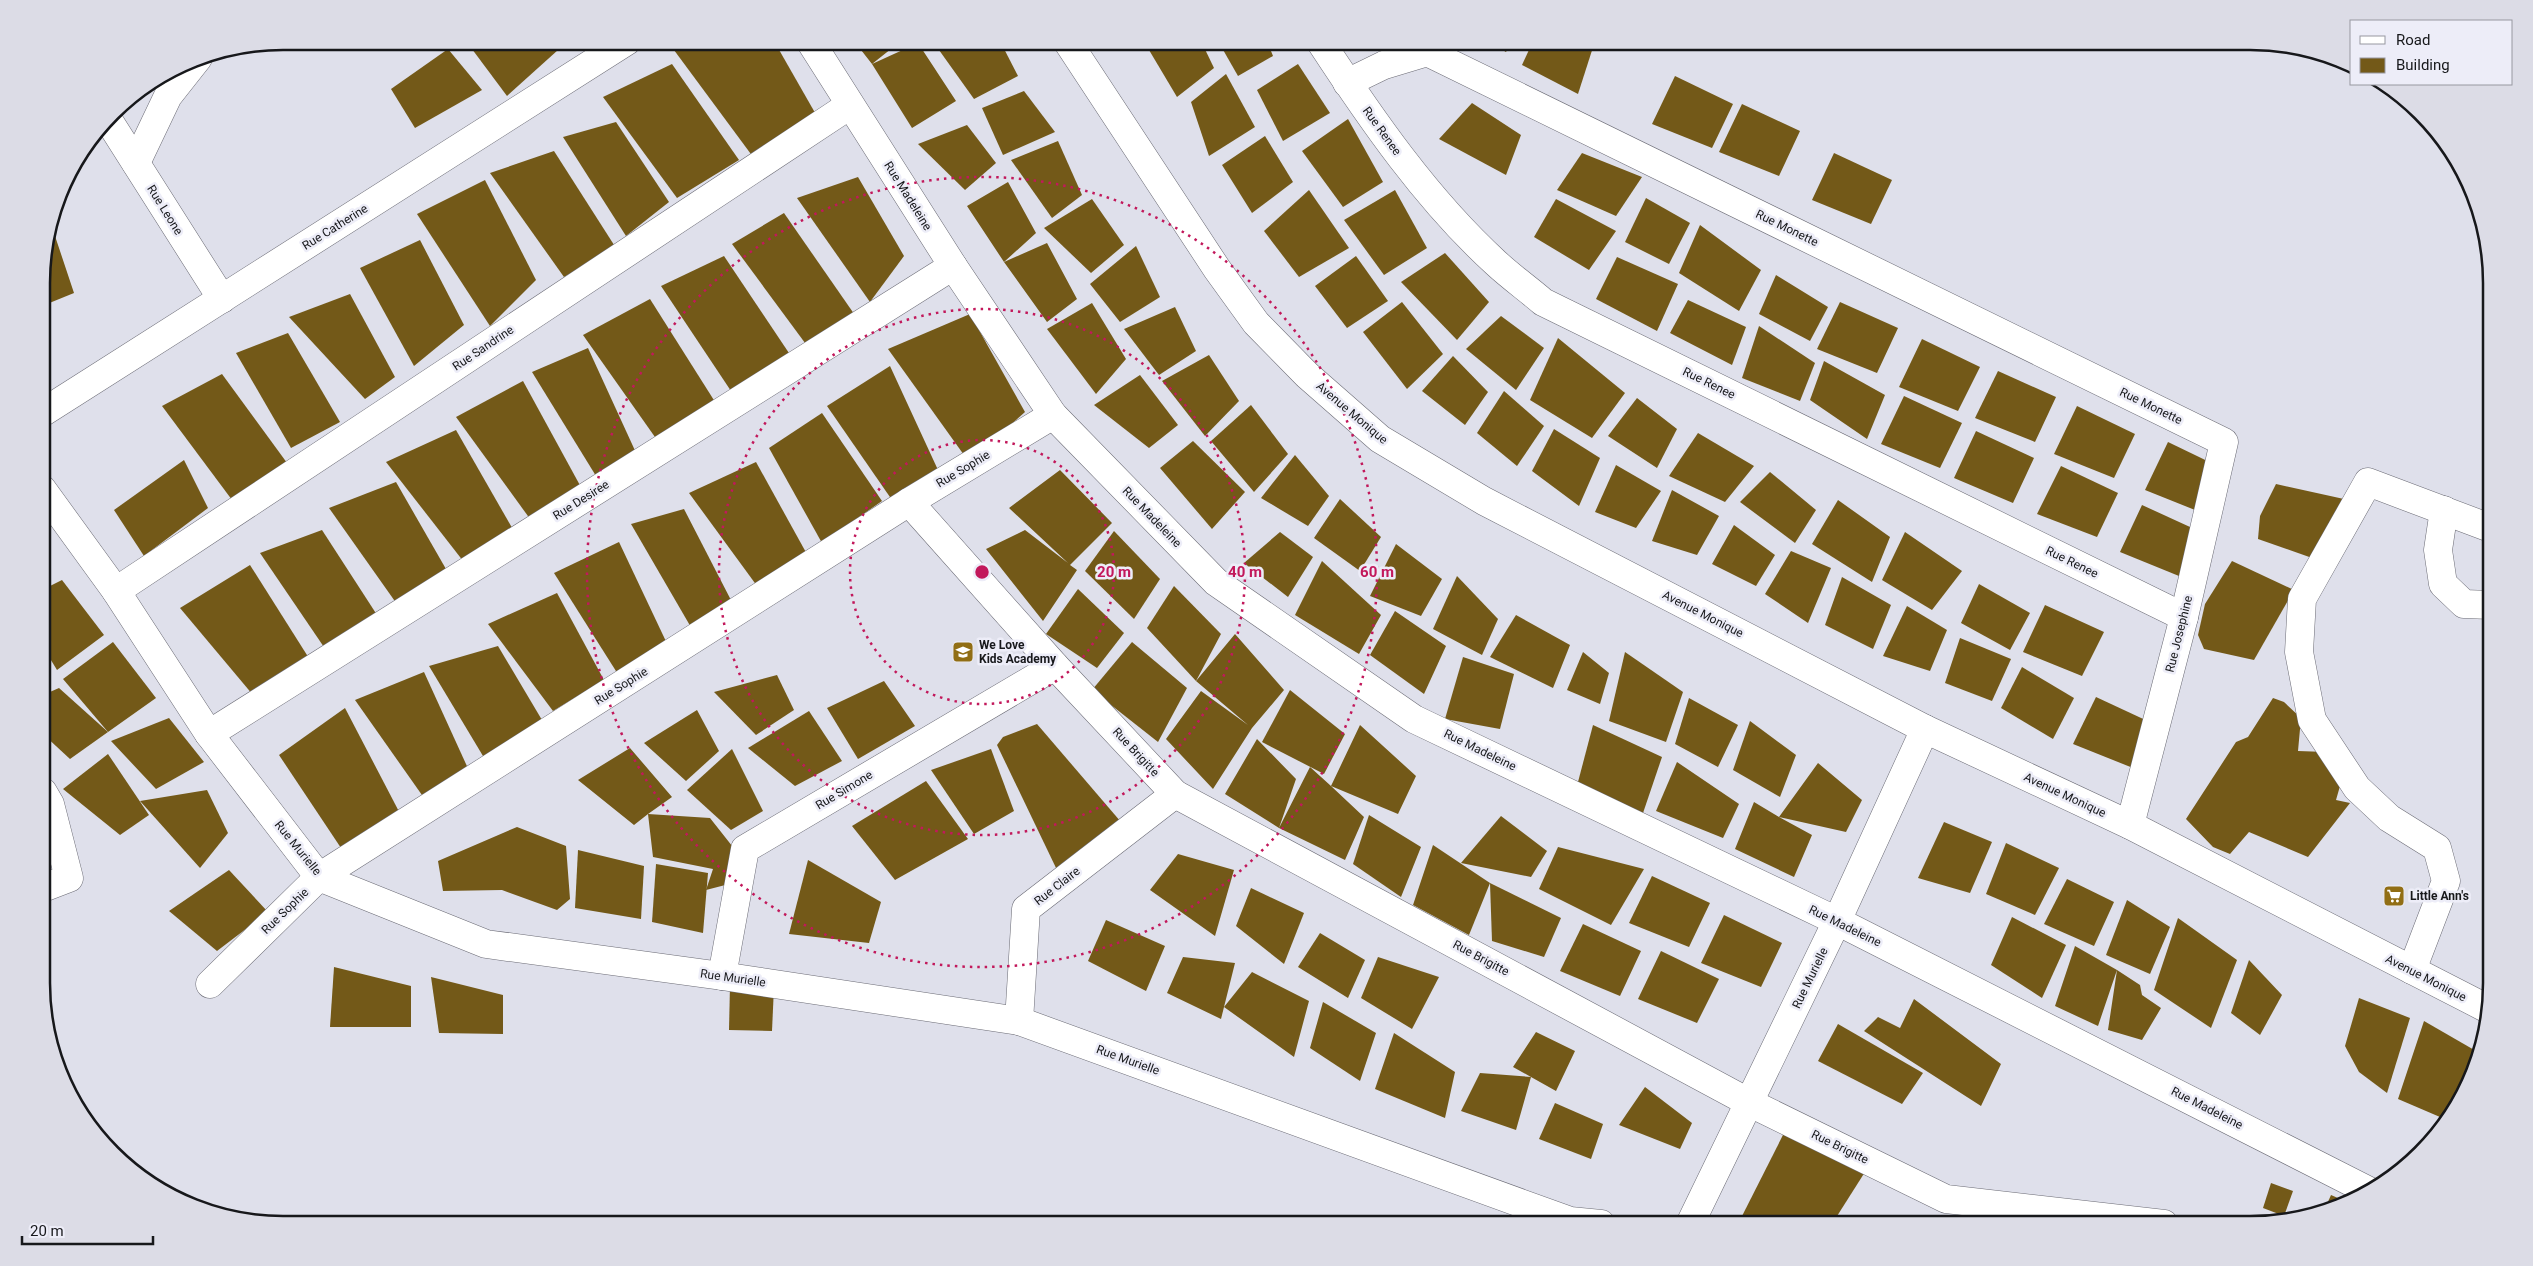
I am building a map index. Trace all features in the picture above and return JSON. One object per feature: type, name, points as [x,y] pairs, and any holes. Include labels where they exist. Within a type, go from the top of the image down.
[{"type":"street","name":"Rue Catherine","points":[[50,403],[222,299],[613,50]]},
{"type":"street","name":"Rue Madeleine","points":[[816,50],[953,266],[1053,415],[1216,582],[1414,719],[1837,921],[2362,1187]]},
{"type":"street","name":"Avenue Monique","points":[[1072,50],[1216,269],[1256,323],[1306,375],[1380,439],[1484,501],[1925,729],[2130,825],[2482,1006]]},
{"type":"street","name":"Rue Renee","points":[[1326,50],[1347,83],[1404,160],[1450,214],[1496,262],[1543,302],[2184,616]]},
{"type":"street","name":"Rue Monette","points":[[1347,83],[1384,65],[1427,52],[2224,442]]},
{"type":"street","points":[[136,164],[168,96],[188,71]]},
{"type":"street","name":"Rue Sandrine","points":[[116,592],[850,105]]},
{"type":"street","name":"Rue Leone","points":[[112,125],[222,299]]},
{"type":"street","name":"Rue Desiree","points":[[209,734],[953,266]]},
{"type":"street","name":"Rue Sophie","points":[[210,984],[319,877],[909,502],[1053,415]]},
{"type":"street","name":"Rue Josephine","points":[[2130,825],[2184,616],[2224,442]]},
{"type":"street","points":[[2412,970],[2446,881],[2437,848],[2390,818],[2357,788],[2312,720],[2299,652],[2302,599],[2368,482],[2483,525]]},
{"type":"street","name":"Rue Murielle","points":[[50,500],[116,592],[209,734],[319,877],[486,944],[722,976],[1019,1021],[1554,1216]]},
{"type":"street","name":"Rue Brigitte","points":[[909,502],[1055,666],[1175,794],[1750,1103],[1946,1199],[2094,1216]]},
{"type":"street","points":[[2444,510],[2438,550],[2443,584],[2464,604],[2483,605]]},
{"type":"street","name":"Rue Simone","points":[[722,976],[745,849],[1055,666]]},
{"type":"street","name":"Rue Murielle","points":[[1694,1216],[1837,921],[1925,729]]},
{"type":"street","name":"Rue Claire","points":[[1019,1021],[1026,909],[1175,794]]},
{"type":"street","points":[[50,804],[69,878],[50,885]]},
{"type":"building","points":[[449,50],[482,90],[415,128],[391,89]]},
{"type":"building","points":[[473,50],[558,50],[507,96]]},
{"type":"building","points":[[674,50],[779,50],[822,125],[759,165]]},
{"type":"building","points":[[861,50],[890,50],[872,64]]},
{"type":"building","points":[[903,50],[923,50],[956,101],[912,128],[872,64]]},
{"type":"building","points":[[939,50],[1005,50],[1018,76],[974,99]]},
{"type":"building","points":[[1149,50],[1205,50],[1214,68],[1177,97]]},
{"type":"building","points":[[1223,50],[1271,50],[1273,56],[1238,76]]},
{"type":"building","points":[[1529,50],[1592,50],[1578,94],[1522,65]]},
{"type":"building","points":[[672,64],[739,160],[677,198],[603,97]]},
{"type":"building","points":[[1298,64],[1330,113],[1283,141],[1257,90]]},
{"type":"building","points":[[1226,74],[1255,127],[1209,156],[1191,102]]},
{"type":"building","points":[[1675,76],[1733,104],[1712,148],[1652,124]]},
{"type":"building","points":[[1024,91],[1055,132],[1003,155],[982,108]]},
{"type":"building","points":[[1472,103],[1521,135],[1506,175],[1439,139]]},
{"type":"building","points":[[1742,104],[1800,131],[1779,176],[1719,152]]},
{"type":"building","points":[[1348,119],[1383,182],[1343,207],[1302,151]]},
{"type":"building","points":[[616,122],[669,202],[626,236],[563,137]]},
{"type":"building","points":[[967,125],[996,163],[965,190],[918,144]]},
{"type":"building","points":[[1265,136],[1293,182],[1252,213],[1222,165]]},
{"type":"building","points":[[1058,141],[1082,195],[1052,218],[1011,160]]},
{"type":"building","points":[[554,151],[616,248],[564,277],[490,173]]},
{"type":"building","points":[[1582,153],[1642,177],[1616,216],[1557,190]]},
{"type":"building","points":[[1834,153],[1892,180],[1871,224],[1812,200]]},
{"type":"building","points":[[858,177],[904,256],[870,302],[797,198]]},
{"type":"building","points":[[485,180],[536,280],[490,326],[417,214]]},
{"type":"building","points":[[1008,182],[1036,233],[1004,262],[967,206]]},
{"type":"building","points":[[1309,190],[1349,248],[1299,277],[1264,231]]},
{"type":"building","points":[[1395,190],[1427,248],[1384,275],[1344,220]]},
{"type":"building","points":[[1646,198],[1690,223],[1669,264],[1625,242]]},
{"type":"building","points":[[1092,199],[1124,245],[1091,273],[1044,228]]},
{"type":"building","points":[[1556,199],[1616,231],[1589,270],[1534,237]]},
{"type":"building","points":[[784,213],[859,321],[808,347],[732,244]]},
{"type":"building","points":[[1700,225],[1761,270],[1739,311],[1679,273]]},
{"type":"building","points":[[55,235],[74,293],[50,303],[50,268]]},
{"type":"building","points":[[420,240],[464,325],[414,366],[360,268]]},
{"type":"building","points":[[1047,243],[1077,299],[1047,322],[1004,262]]},
{"type":"building","points":[[1136,246],[1160,297],[1120,322],[1090,284]]},
{"type":"building","points":[[1445,253],[1489,302],[1457,340],[1401,282]]},
{"type":"building","points":[[724,256],[801,371],[735,397],[661,286]]},
{"type":"building","points":[[1356,256],[1388,301],[1347,328],[1315,286]]},
{"type":"building","points":[[1617,257],[1678,284],[1657,331],[1596,299]]},
{"type":"building","points":[[1776,275],[1828,307],[1810,341],[1759,314]]},
{"type":"building","points":[[350,294],[395,377],[365,399],[289,317]]},
{"type":"building","points":[[650,299],[717,405],[662,447],[583,335]]},
{"type":"building","points":[[1688,300],[1746,327],[1732,365],[1670,333]]},
{"type":"building","points":[[1402,302],[1443,354],[1407,389],[1363,332]]},
{"type":"building","points":[[1840,302],[1898,328],[1877,373],[1817,349]]},
{"type":"building","points":[[1092,303],[1126,359],[1096,394],[1047,329]]},
{"type":"building","points":[[1175,307],[1196,351],[1159,375],[1124,329]]},
{"type":"building","points":[[970,314],[1025,412],[969,462],[888,349]]},
{"type":"building","points":[[1501,316],[1544,348],[1516,390],[1466,349]]},
{"type":"building","points":[[1759,326],[1815,363],[1800,401],[1742,378]]},
{"type":"building","points":[[288,333],[340,422],[291,448],[236,353]]},
{"type":"building","points":[[1558,338],[1625,393],[1592,438],[1530,400]]},
{"type":"building","points":[[1922,339],[1980,367],[1958,411],[1899,387]]},
{"type":"building","points":[[588,348],[643,468],[604,489],[532,372]]},
{"type":"building","points":[[1209,355],[1239,401],[1205,436],[1162,381]]},
{"type":"building","points":[[1453,356],[1488,392],[1465,425],[1422,391]]},
{"type":"building","points":[[1824,361],[1885,395],[1867,439],[1810,400]]},
{"type":"building","points":[[890,366],[938,470],[892,500],[827,406]]},
{"type":"building","points":[[1998,371],[2056,397],[2035,442],[1975,418]]},
{"type":"building","points":[[222,374],[290,467],[241,512],[162,406]]},
{"type":"building","points":[[1140,375],[1178,425],[1149,448],[1094,405]]},
{"type":"building","points":[[523,381],[588,500],[541,534],[456,417]]},
{"type":"building","points":[[1504,391],[1544,426],[1517,466],[1477,433]]},
{"type":"building","points":[[1904,396],[1962,423],[1940,468],[1881,444]]},
{"type":"building","points":[[1637,398],[1677,429],[1657,468],[1608,436]]},
{"type":"building","points":[[1251,405],[1288,454],[1254,492],[1211,441]]},
{"type":"building","points":[[2077,406],[2135,434],[2114,478],[2054,454]]},
{"type":"building","points":[[822,413],[882,501],[822,543],[769,448]]},
{"type":"building","points":[[1554,429],[1600,458],[1579,506],[1532,471]]},
{"type":"building","points":[[456,430],[519,540],[467,566],[386,462]]},
{"type":"building","points":[[1976,431],[2034,458],[2013,503],[1954,478]]},
{"type":"building","points":[[1698,433],[1754,466],[1725,502],[1669,476]]},
{"type":"building","points":[[1193,441],[1245,492],[1212,529],[1160,468]]},
{"type":"building","points":[[2168,442],[2226,470],[2205,514],[2145,490]]},
{"type":"building","points":[[1295,455],[1329,496],[1308,526],[1261,498]]},
{"type":"building","points":[[184,460],[208,508],[144,556],[114,510]]},
{"type":"building","points":[[756,462],[808,556],[760,590],[689,493]]},
{"type":"building","points":[[1616,465],[1661,491],[1636,528],[1595,512]]},
{"type":"building","points":[[2061,466],[2118,493],[2097,537],[2037,514]]},
{"type":"building","points":[[1060,470],[1112,523],[1070,565],[1077,570],[1043,621],[986,549],[1025,530],[1068,563],[1009,508]]},
{"type":"building","points":[[1770,472],[1816,510],[1795,543],[1740,502]]},
{"type":"building","points":[[396,482],[450,576],[399,607],[329,508]]},
{"type":"building","points":[[2276,484],[2353,501],[2315,559],[2258,539],[2260,516]]},
{"type":"building","points":[[1672,490],[1719,516],[1697,555],[1652,541]]},
{"type":"building","points":[[1340,499],[1381,537],[1360,571],[1314,538]]},
{"type":"building","points":[[1838,500],[1890,537],[1872,582],[1812,544]]},
{"type":"building","points":[[2142,505],[2201,532],[2179,576],[2120,552]]},
{"type":"building","points":[[684,509],[734,606],[692,629],[631,524]]},
{"type":"building","points":[[1734,525],[1775,555],[1756,586],[1712,564]]},
{"type":"building","points":[[322,530],[379,618],[328,653],[260,553]]},
{"type":"building","points":[[1114,531],[1160,579],[1134,619],[1085,571]]},
{"type":"building","points":[[1280,532],[1313,557],[1288,597],[1244,563]]},
{"type":"building","points":[[1905,532],[1962,571],[1932,610],[1882,580]]},
{"type":"building","points":[[619,542],[671,652],[621,679],[554,573]]},
{"type":"building","points":[[1396,544],[1442,579],[1421,616],[1370,596]]},
{"type":"building","points":[[1791,551],[1831,568],[1808,623],[1765,594]]},
{"type":"building","points":[[1322,561],[1381,615],[1359,654],[1295,615]]},
{"type":"building","points":[[2232,561],[2294,590],[2254,660],[2204,649],[2198,635],[2205,604]]},
{"type":"building","points":[[250,565],[312,663],[253,695],[180,608]]},
{"type":"building","points":[[1457,576],[1498,619],[1482,655],[1433,629]]},
{"type":"building","points":[[1842,577],[1891,605],[1873,649],[1825,625]]},
{"type":"building","points":[[62,580],[104,635],[57,670],[50,658],[50,586]]},
{"type":"building","points":[[1979,584],[2030,613],[2010,650],[1961,623]]},
{"type":"building","points":[[1174,586],[1221,634],[1196,681],[1147,628]]},
{"type":"building","points":[[1078,589],[1124,633],[1097,668],[1046,634]]},
{"type":"building","points":[[557,593],[604,680],[553,711],[488,624]]},
{"type":"building","points":[[2045,605],[2104,632],[2082,676],[2023,652]]},
{"type":"building","points":[[1907,606],[1947,630],[1930,671],[1883,656]]},
{"type":"building","points":[[1395,611],[1446,646],[1424,694],[1370,655]]},
{"type":"building","points":[[1516,615],[1570,645],[1553,688],[1490,657]]},
{"type":"building","points":[[1235,634],[1284,690],[1252,728],[1213,789],[1166,739],[1201,691],[1248,725],[1196,681]]},
{"type":"building","points":[[1960,638],[2011,659],[1992,701],[1945,683]]},
{"type":"building","points":[[113,642],[156,698],[108,732],[63,679]]},
{"type":"building","points":[[1132,642],[1187,688],[1158,742],[1092,690]]},
{"type":"building","points":[[498,646],[542,720],[486,761],[429,666]]},
{"type":"building","points":[[1583,652],[1609,673],[1600,704],[1567,690]]},
{"type":"building","points":[[1625,652],[1683,692],[1666,742],[1609,721]]},
{"type":"building","points":[[1463,657],[1514,674],[1500,729],[1445,719]]},
{"type":"building","points":[[2022,667],[2074,698],[2053,739],[2001,708]]},
{"type":"building","points":[[424,672],[471,775],[429,805],[355,700]]},
{"type":"building","points":[[777,675],[794,710],[756,735],[714,692]]},
{"type":"building","points":[[884,681],[915,726],[858,759],[827,708]]},
{"type":"building","points":[[59,688],[108,732],[70,759],[50,740],[50,692]]},
{"type":"building","points":[[1290,690],[1345,734],[1324,774],[1262,742]]},
{"type":"building","points":[[2096,697],[2154,724],[2133,768],[2073,744]]},
{"type":"building","points":[[1689,698],[1738,725],[1718,767],[1675,744]]},
{"type":"building","points":[[2273,698],[2284,702],[2301,718],[2298,751],[2326,752],[2342,779],[2336,800],[2350,803],[2308,857],[2249,832],[2230,854],[2213,847],[2186,819],[2236,742],[2248,737]]},
{"type":"building","points":[[345,708],[406,825],[349,860],[279,755]]},
{"type":"building","points":[[697,710],[719,751],[686,781],[644,743]]},
{"type":"building","points":[[809,711],[842,761],[795,786],[748,748]]},
{"type":"building","points":[[169,718],[204,762],[156,789],[111,741]]},
{"type":"building","points":[[1750,721],[1796,755],[1780,797],[1733,770]]},
{"type":"building","points":[[1037,724],[1121,822],[1057,870],[997,745],[1003,737]]},
{"type":"building","points":[[1360,725],[1416,776],[1398,814],[1331,786]]},
{"type":"building","points":[[1593,725],[1662,757],[1642,816],[1578,782]]},
{"type":"building","points":[[1257,739],[1296,779],[1279,828],[1225,794]]},
{"type":"building","points":[[630,748],[672,797],[634,825],[578,780]]},
{"type":"building","points":[[732,749],[763,811],[731,830],[687,790]]},
{"type":"building","points":[[991,749],[1014,811],[974,834],[931,770]]},
{"type":"building","points":[[108,754],[149,815],[120,835],[63,789]]},
{"type":"building","points":[[1677,762],[1739,804],[1723,838],[1656,811]]},
{"type":"building","points":[[1818,763],[1862,800],[1846,832],[1779,817]]},
{"type":"building","points":[[1310,767],[1364,817],[1345,860],[1279,828]]},
{"type":"building","points":[[926,781],[968,839],[895,880],[852,826]]},
{"type":"building","points":[[207,790],[228,833],[200,868],[140,801]]},
{"type":"building","points":[[1754,802],[1812,835],[1794,877],[1735,849]]},
{"type":"building","points":[[648,814],[710,818],[740,856],[733,883],[706,890],[713,869],[653,857]]},
{"type":"building","points":[[1369,815],[1421,847],[1401,897],[1353,864]]},
{"type":"building","points":[[1501,816],[1547,851],[1531,877],[1461,863]]},
{"type":"building","points":[[1944,822],[1992,842],[1970,893],[1918,878]]},
{"type":"building","points":[[517,827],[566,846],[570,899],[557,910],[502,890],[443,891],[438,861]]},
{"type":"building","points":[[2006,843],[2059,868],[2035,915],[1986,894]]},
{"type":"building","points":[[1433,845],[1490,883],[1469,935],[1413,905]]},
{"type":"building","points":[[1558,847],[1644,869],[1611,925],[1539,889]]},
{"type":"building","points":[[578,850],[644,866],[641,919],[575,908]]},
{"type":"building","points":[[1178,854],[1234,870],[1215,936],[1150,890]]},
{"type":"building","points":[[808,860],[881,902],[869,943],[789,934]]},
{"type":"building","points":[[656,864],[708,873],[703,933],[652,922]]},
{"type":"building","points":[[229,870],[268,912],[217,951],[169,911]]},
{"type":"building","points":[[1652,876],[1710,903],[1689,947],[1629,923]]},
{"type":"building","points":[[2067,879],[2114,902],[2094,946],[2044,924]]},
{"type":"building","points":[[1490,883],[1561,918],[1544,957],[1492,941]]},
{"type":"building","points":[[1251,888],[1304,913],[1284,964],[1236,926]]},
{"type":"building","points":[[2127,900],[2170,927],[2150,974],[2106,955]]},
{"type":"building","points":[[1724,915],[1782,943],[1761,987],[1701,963]]},
{"type":"building","points":[[2012,917],[2066,945],[2042,998],[1991,965]]},
{"type":"building","points":[[2178,918],[2237,960],[2211,1028],[2154,990]]},
{"type":"building","points":[[1106,920],[1165,946],[1146,991],[1088,961]]},
{"type":"building","points":[[1583,924],[1641,951],[1620,996],[1560,971]]},
{"type":"building","points":[[1320,933],[1365,960],[1348,998],[1298,967]]},
{"type":"building","points":[[2075,946],[2117,970],[2098,1026],[2055,1006]]},
{"type":"building","points":[[1661,951],[1719,979],[1697,1023],[1638,999]]},
{"type":"building","points":[[1183,957],[1235,963],[1221,1019],[1167,993]]},
{"type":"building","points":[[1378,957],[1439,977],[1412,1029],[1361,998]]},
{"type":"building","points":[[2249,960],[2282,995],[2260,1035],[2231,1013]]},
{"type":"building","points":[[334,967],[411,986],[411,1027],[330,1027]]},
{"type":"building","points":[[2117,970],[2140,985],[2142,995],[2161,1008],[2142,1040],[2108,1030]]},
{"type":"building","points":[[1252,972],[1309,1001],[1294,1057],[1224,1007]]},
{"type":"building","points":[[431,977],[503,995],[503,1034],[439,1033]]},
{"type":"building","points":[[730,985],[774,987],[772,1031],[729,1030]]},
{"type":"building","points":[[2359,998],[2410,1018],[2387,1093],[2359,1072],[2345,1046]]},
{"type":"building","points":[[1914,999],[2001,1064],[1981,1106],[1864,1031],[1878,1017],[1900,1028]]},
{"type":"building","points":[[1323,1002],[1376,1033],[1360,1081],[1310,1048]]},
{"type":"building","points":[[2424,1021],[2473,1049],[2459,1086],[2440,1117],[2398,1099]]},
{"type":"building","points":[[1838,1024],[1923,1073],[1902,1104],[1818,1061]]},
{"type":"building","points":[[1536,1032],[1575,1051],[1556,1091],[1513,1067]]},
{"type":"building","points":[[1394,1033],[1455,1072],[1445,1118],[1375,1089]]},
{"type":"building","points":[[1480,1073],[1531,1077],[1516,1130],[1461,1111]]},
{"type":"building","points":[[1645,1087],[1692,1123],[1680,1149],[1619,1125]]},
{"type":"building","points":[[1555,1103],[1603,1124],[1591,1159],[1539,1139]]},
{"type":"building","points":[[1785,1131],[1865,1172],[1837,1216],[1742,1216]]},
{"type":"building","points":[[2271,1183],[2293,1191],[2285,1213],[2279,1214],[2263,1208]]},
{"type":"building","points":[[2331,1195],[2338,1198],[2327,1203]]},
{"type":"place","name":"We Love Kids Academy","points":[[963,652]]},
{"type":"place","name":"Little Ann's","points":[[2394,896]]}]
